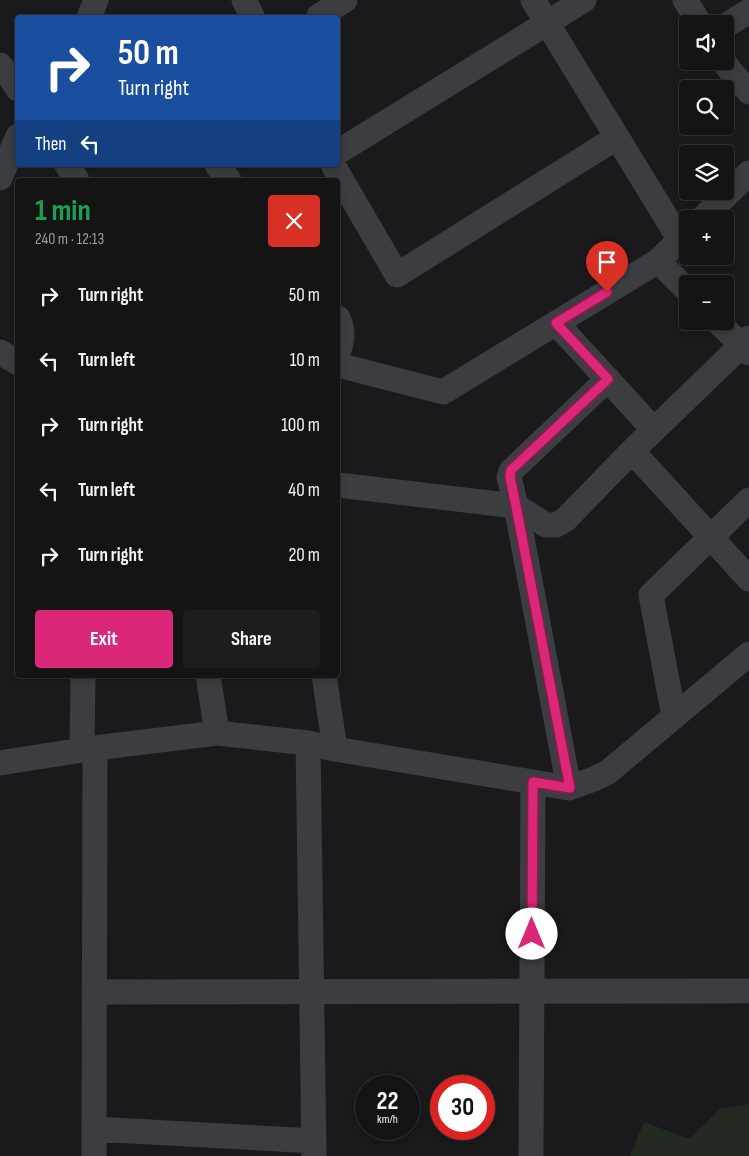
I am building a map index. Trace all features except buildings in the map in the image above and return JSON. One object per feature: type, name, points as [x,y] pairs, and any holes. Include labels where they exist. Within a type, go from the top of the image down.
[{"type":"street","points":[[244,0],[252,15]]},
{"type":"street","points":[[318,11],[345,0]]},
{"type":"street","points":[[533,0],[616,138],[679,229]]},
{"type":"street","points":[[340,151],[584,0]]},
{"type":"street","points":[[685,0],[694,15]]},
{"type":"street","points":[[734,20],[749,11]]},
{"type":"street","points":[[0,65],[15,84]]},
{"type":"street","points":[[730,70],[749,92]]},
{"type":"street","points":[[334,167],[397,275],[616,138]]},
{"type":"street","points":[[0,178],[15,143]]},
{"type":"street","points":[[68,167],[76,178]]},
{"type":"street","points":[[219,167],[227,178]]},
{"type":"street","points":[[711,210],[749,173]]},
{"type":"street","points":[[340,366],[443,392],[658,261],[679,241]]},
{"type":"street","points":[[658,261],[679,282]]},
{"type":"street","points":[[340,322],[342,327],[340,347]]},
{"type":"street","points":[[556,323],[654,430]]},
{"type":"street","points":[[340,485],[516,506],[546,525],[556,525],[565,520],[632,451],[746,346],[728,330]]},
{"type":"street","points":[[0,352],[15,361]]},
{"type":"street","points":[[570,788],[510,477],[511,470],[608,379]]},
{"type":"street","points":[[632,451],[749,578]]},
{"type":"street","points":[[674,717],[651,595],[749,500]]},
{"type":"street","points":[[0,763],[88,749],[217,733],[308,743],[570,788],[608,772],[749,654]]},
{"type":"street","points":[[83,678],[88,749],[94,992],[94,1156]]},
{"type":"street","points":[[208,678],[217,733]]},
{"type":"street","points":[[324,678],[335,749]]},
{"type":"street","points":[[94,1130],[314,1148],[308,743]]},
{"type":"street","points":[[531,1156],[533,782]]},
{"type":"street","points":[[94,992],[749,991]]},
{"type":"shaded area","points":[[749,1104],[749,1156],[630,1156],[644,1122],[689,1139],[720,1109]]},
{"type":"route","points":[[532,934],[533,782],[570,788],[510,477],[511,470],[608,379],[556,323],[607,292]]}]
